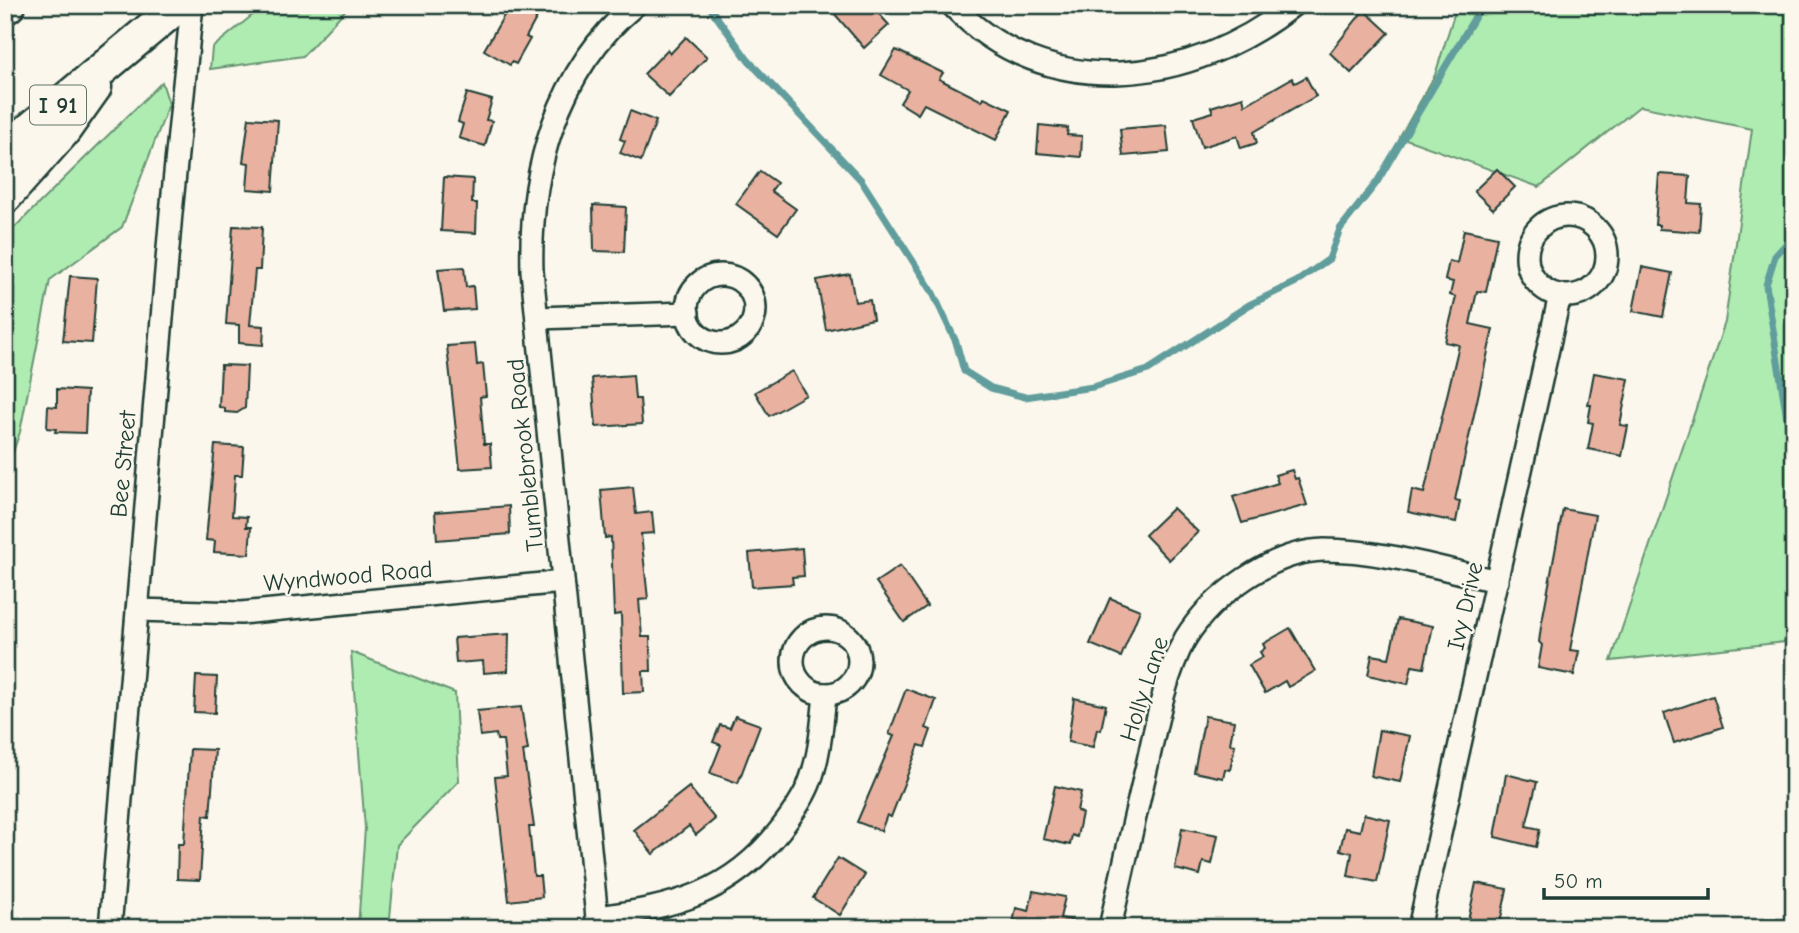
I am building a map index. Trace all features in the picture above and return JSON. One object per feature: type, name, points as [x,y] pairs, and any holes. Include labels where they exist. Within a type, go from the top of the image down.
[{"type":"highway","name":"I 91","points":[[5,150],[171,12]]},
{"type":"highway","points":[[5,197],[72,120],[111,60]]},
{"type":"street","name":"Bee Street","points":[[110,928],[192,5]]},
{"type":"street","name":"Tumblebrook Road","points":[[597,922],[532,271],[532,222],[539,166],[549,133],[580,70],[603,37],[635,5]]},
{"type":"street","points":[[951,5],[990,39],[1022,58],[1055,68],[1092,73],[1156,68],[1207,55],[1270,23],[1293,5]]},
{"type":"street","name":"Ivy Drive","points":[[1419,928],[1560,295]]},
{"type":"street","points":[[537,318],[688,313]]},
{"type":"street","name":"Holly Lane","points":[[1110,928],[1159,710],[1184,641],[1205,611],[1240,584],[1280,560],[1322,550],[1380,556],[1497,582]]},
{"type":"street","name":"Wyndwood Road","points":[[137,610],[241,613],[564,582]]},
{"type":"street","points":[[597,922],[686,901],[721,885],[747,866],[794,813],[808,786],[817,757],[825,694]]},
{"type":"green space","points":[[265,5],[350,5],[303,56],[210,69],[212,48]]},
{"type":"green space","points":[[1457,5],[1794,5],[1794,641],[1611,661],[1725,322],[1752,129],[1640,106],[1539,187],[1400,137],[1435,75]]},
{"type":"green space","points":[[162,82],[169,104],[122,227],[50,280],[20,432],[5,474],[5,237]]},
{"type":"green space","points":[[351,652],[455,693],[459,781],[397,845],[389,928],[358,928],[365,828]]},
{"type":"building","points":[[510,5],[537,17],[526,37],[530,39],[516,64],[512,62],[510,65],[484,50]]},
{"type":"building","points":[[827,5],[871,5],[889,25],[864,48]]},
{"type":"building","points":[[1364,10],[1389,33],[1351,73],[1330,53]]},
{"type":"building","points":[[686,37],[707,57],[669,97],[644,74],[667,50],[670,54]]},
{"type":"building","points":[[896,50],[943,73],[939,79],[982,101],[984,97],[1011,110],[996,140],[924,104],[918,114],[900,103],[908,90],[881,75]]},
{"type":"building","points":[[1306,77],[1316,96],[1254,132],[1257,143],[1241,148],[1237,136],[1202,147],[1193,118],[1213,112],[1211,107],[1243,97],[1245,105],[1292,78],[1295,83]]},
{"type":"building","points":[[467,93],[492,100],[486,120],[492,121],[485,146],[459,138],[463,124],[458,122]]},
{"type":"building","points":[[630,111],[656,121],[641,161],[620,153],[625,141],[620,139]]},
{"type":"building","points":[[249,118],[278,120],[273,191],[247,189],[249,163],[243,162]]},
{"type":"building","points":[[1039,125],[1068,128],[1067,135],[1082,136],[1081,157],[1037,153]]},
{"type":"building","points":[[1166,125],[1169,152],[1123,156],[1120,129]]},
{"type":"building","points":[[1497,169],[1515,187],[1493,209],[1474,191]]},
{"type":"building","points":[[760,171],[777,183],[771,191],[796,209],[778,234],[736,204]]},
{"type":"building","points":[[1659,174],[1690,176],[1688,203],[1701,204],[1699,232],[1659,229],[1659,225],[1655,225]]},
{"type":"building","points":[[444,177],[473,179],[472,203],[477,203],[476,233],[441,231]]},
{"type":"building","points":[[593,205],[626,207],[624,252],[594,251]]},
{"type":"building","points":[[233,226],[262,227],[260,270],[255,270],[250,325],[264,326],[263,345],[239,343],[239,325],[226,324]]},
{"type":"building","points":[[1464,230],[1497,237],[1486,292],[1477,291],[1470,324],[1493,329],[1455,500],[1460,501],[1456,522],[1408,512],[1412,490],[1424,493],[1459,345],[1445,342],[1456,297],[1450,295],[1453,282],[1445,280],[1449,261],[1457,263]]},
{"type":"building","points":[[464,267],[466,287],[473,286],[475,309],[444,311],[438,269]]},
{"type":"building","points":[[1642,267],[1672,273],[1663,317],[1633,311]]},
{"type":"building","points":[[850,274],[855,302],[870,300],[873,319],[826,330],[817,280]]},
{"type":"building","points":[[70,276],[97,278],[92,343],[63,341]]},
{"type":"building","points":[[475,344],[477,365],[483,364],[486,396],[480,397],[484,444],[490,444],[492,467],[460,469],[447,346]]},
{"type":"building","points":[[221,365],[247,366],[245,408],[237,413],[225,412],[225,408],[219,407]]},
{"type":"building","points":[[792,371],[806,395],[769,416],[755,392]]},
{"type":"building","points":[[1594,373],[1629,379],[1620,425],[1628,426],[1622,456],[1588,449],[1593,423],[1588,422],[1591,405],[1588,405]]},
{"type":"building","points":[[633,375],[635,399],[640,399],[642,424],[596,427],[592,378]]},
{"type":"building","points":[[57,389],[87,391],[85,433],[55,432],[56,429],[47,428],[48,406],[57,407]]},
{"type":"building","points":[[215,445],[244,447],[242,475],[235,475],[232,516],[247,517],[246,527],[251,527],[249,554],[214,552],[215,541],[206,540]]},
{"type":"building","points":[[1292,470],[1295,479],[1298,478],[1307,505],[1242,523],[1233,497],[1278,483],[1275,475]]},
{"type":"building","points":[[633,487],[636,514],[652,512],[654,533],[641,534],[648,599],[639,600],[642,637],[650,637],[651,671],[643,671],[644,692],[623,693],[621,614],[614,615],[611,537],[605,538],[601,490]]},
{"type":"building","points":[[509,506],[510,534],[437,540],[435,512]]},
{"type":"building","points":[[1173,508],[1198,532],[1169,560],[1145,535]]},
{"type":"building","points":[[1563,509],[1595,515],[1570,650],[1579,651],[1574,675],[1538,668],[1542,645],[1539,642],[1541,627]]},
{"type":"building","points":[[802,548],[804,576],[792,577],[793,584],[752,587],[749,553]]},
{"type":"building","points":[[900,566],[927,606],[904,622],[876,582]]},
{"type":"building","points":[[1110,598],[1140,610],[1121,657],[1090,644]]},
{"type":"building","points":[[1398,619],[1433,626],[1424,668],[1412,666],[1408,684],[1368,675],[1372,655],[1389,658]]},
{"type":"building","points":[[1290,628],[1315,671],[1288,687],[1285,681],[1265,693],[1249,665],[1263,657],[1260,652],[1265,648],[1263,644]]},
{"type":"building","points":[[509,634],[508,671],[484,673],[483,661],[456,663],[454,638]]},
{"type":"building","points":[[196,676],[217,677],[215,713],[194,712]]},
{"type":"building","points":[[906,689],[936,700],[926,728],[931,730],[925,747],[919,745],[891,817],[887,815],[881,831],[857,822],[894,736],[889,734]]},
{"type":"building","points":[[1713,696],[1723,727],[1674,743],[1664,713]]},
{"type":"building","points":[[1074,698],[1106,705],[1101,730],[1097,729],[1093,747],[1068,742]]},
{"type":"building","points":[[521,707],[528,750],[523,751],[534,827],[529,827],[534,876],[540,876],[542,897],[509,901],[495,777],[507,776],[503,740],[497,740],[496,734],[480,736],[477,711]]},
{"type":"building","points":[[735,716],[760,725],[738,783],[710,773],[721,745],[713,742],[720,725],[730,728]]},
{"type":"building","points":[[1205,716],[1234,721],[1230,744],[1235,745],[1230,770],[1225,769],[1223,778],[1194,772]]},
{"type":"building","points":[[1379,730],[1410,736],[1400,782],[1371,776]]},
{"type":"building","points":[[190,749],[215,750],[210,816],[204,815],[200,880],[177,879],[178,844],[184,844]]},
{"type":"building","points":[[1506,774],[1537,782],[1526,826],[1540,829],[1536,847],[1495,837]]},
{"type":"building","points":[[1055,786],[1081,792],[1077,811],[1082,813],[1077,837],[1072,835],[1070,845],[1043,839]]},
{"type":"building","points":[[689,787],[715,819],[696,835],[689,826],[653,854],[634,830]]},
{"type":"building","points":[[1364,814],[1390,820],[1377,882],[1348,876],[1352,853],[1340,850],[1345,828],[1360,831]]},
{"type":"building","points":[[1182,828],[1218,835],[1212,864],[1203,862],[1200,875],[1175,869]]},
{"type":"building","points":[[838,858],[865,875],[840,915],[813,898]]},
{"type":"building","points":[[1476,883],[1507,889],[1499,928],[1467,925]]},
{"type":"building","points":[[1033,891],[1065,897],[1060,918],[1071,920],[1070,928],[1012,928],[1016,908],[1029,911]]},
{"type":"waterway","points":[[708,5],[748,60],[861,180],[932,291],[956,342],[964,371],[991,388],[1025,397],[1093,387],[1148,370],[1249,305],[1296,282],[1329,259],[1340,229],[1377,182],[1482,5]]},
{"type":"waterway","points":[[1794,235],[1775,256],[1766,285],[1794,464]]}]
